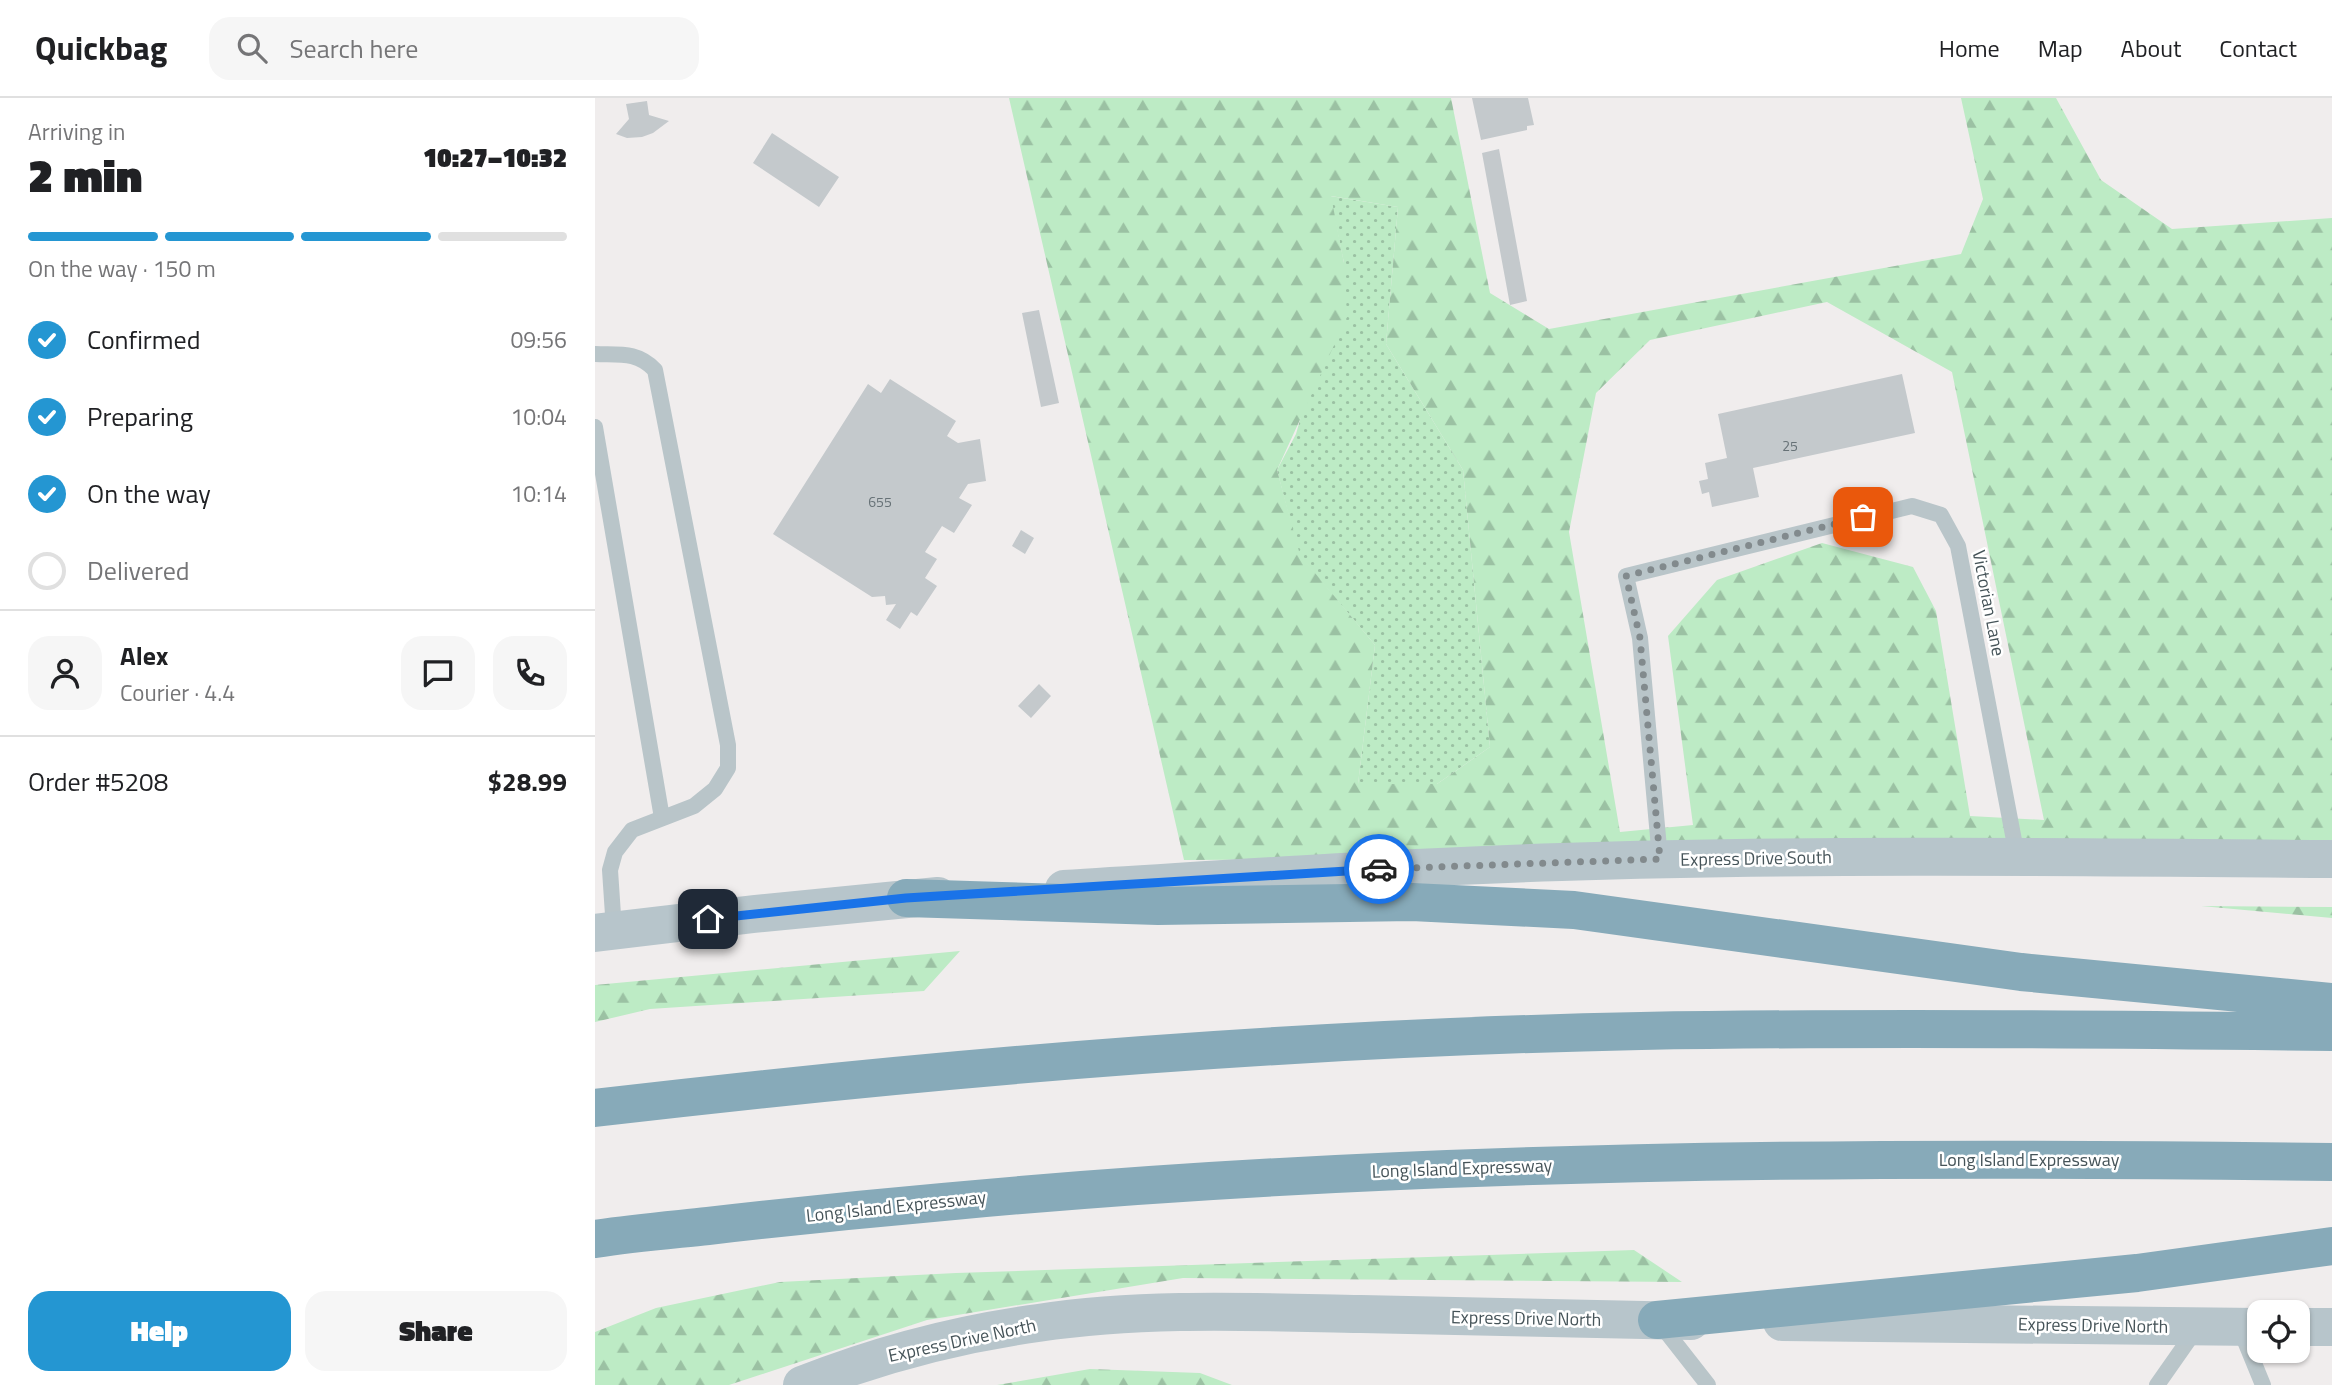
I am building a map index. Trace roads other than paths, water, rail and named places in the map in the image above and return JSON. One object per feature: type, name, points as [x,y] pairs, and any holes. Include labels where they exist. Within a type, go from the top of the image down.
[{"type":"highway","points":[[906,898],[1158,906],[1412,902],[1574,910],[2021,972],[2332,1002]]},
{"type":"highway","points":[[595,1108],[786,1085],[1000,1066],[1427,1038],[1853,1028],[2332,1032]]},
{"type":"highway","name":"Long Island Expressway","points":[[595,1239],[1029,1193],[1451,1168],[1876,1158],[2332,1162]]},
{"type":"highway","points":[[1657,1320],[2137,1273],[2332,1246]]},
{"type":"main road","name":"Express Drive South","points":[[605,931],[906,898],[1399,868],[1660,859],[2017,856],[2332,859]]},
{"type":"main road","name":"Express Drive North","points":[[802,1385],[840,1370],[973,1334],[1040,1322],[1175,1312],[2247,1327]]},
{"type":"main road","points":[[2310,1327],[2332,1327]]},
{"type":"lane","points":[[595,354],[622,354],[644,359],[655,370],[729,745],[728,768],[715,789],[694,806],[632,831],[614,852],[605,931]]},
{"type":"lane","points":[[595,427],[662,818]]},
{"type":"lane","name":"Victorian Lane","points":[[1660,859],[1640,638],[1626,576],[1912,506],[1941,515],[1958,546],[2017,856]]},
{"type":"lane","points":[[1657,1320],[1708,1385]]},
{"type":"lane","points":[[2157,1385],[2199,1326]]},
{"type":"lane","points":[[2258,1363],[2263,1385]]}]
